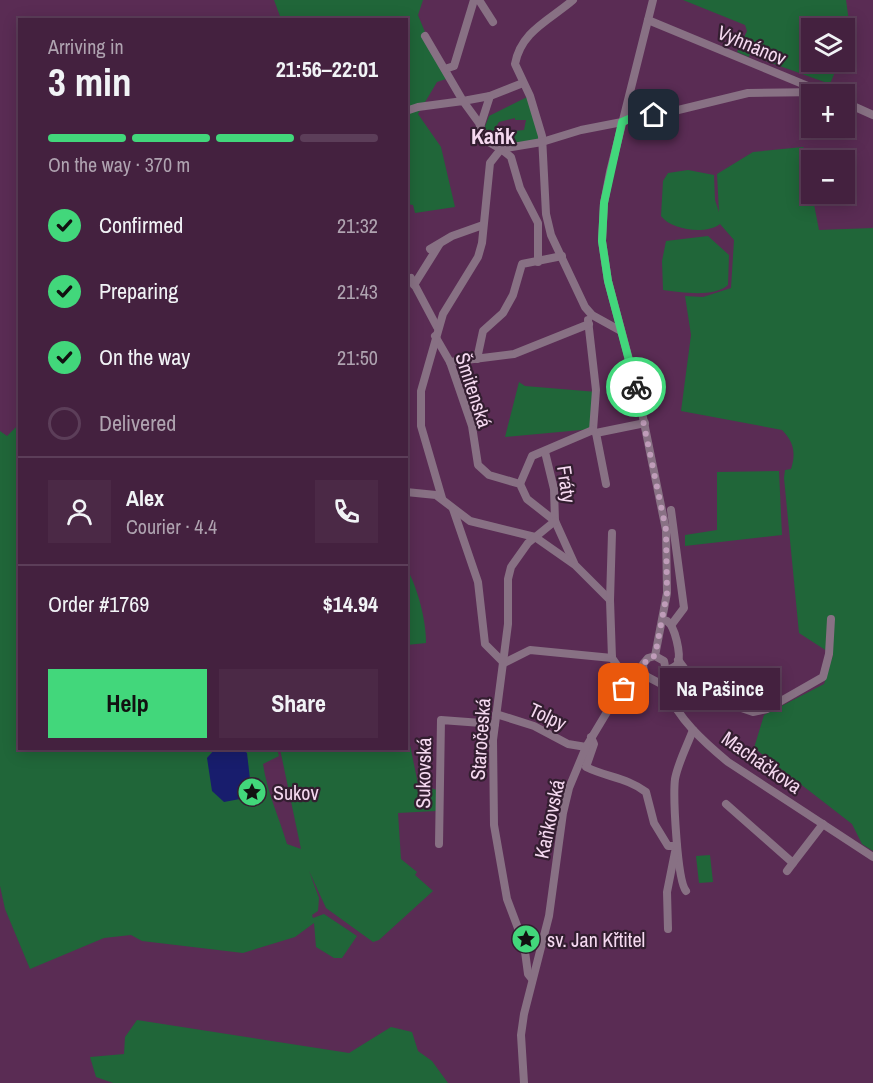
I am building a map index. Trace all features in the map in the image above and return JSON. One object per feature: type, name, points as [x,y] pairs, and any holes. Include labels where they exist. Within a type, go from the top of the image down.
[{"type":"street","points":[[445,69],[454,66],[474,0]]},
{"type":"street","points":[[479,0],[494,22]]},
{"type":"street","points":[[573,0],[529,34],[515,61],[517,72],[524,83],[537,117],[542,142],[546,214],[551,235],[562,256],[569,278],[585,308],[589,324],[596,390],[595,432],[606,484]]},
{"type":"street","points":[[653,0],[604,203],[602,241],[606,270],[645,423],[666,530],[667,593],[655,656]]},
{"type":"street","points":[[470,16],[485,9]]},
{"type":"street","name":"Vyhnánov","points":[[648,20],[802,84]]},
{"type":"street","points":[[425,36],[485,140],[511,158],[520,188],[536,217],[538,262]]},
{"type":"street","points":[[408,110],[418,106],[490,96],[524,83]]},
{"type":"street","name":"Vyhnánov","points":[[501,149],[542,142],[581,130],[622,122],[638,115],[670,112],[748,93],[801,93]]},
{"type":"street","points":[[480,128],[490,96]]},
{"type":"street","points":[[855,107],[873,115]]},
{"type":"street","points":[[501,149],[490,163],[478,257],[442,314],[436,331],[421,391],[421,426],[442,498],[452,508],[470,521],[535,537],[575,565],[610,600]]},
{"type":"street","points":[[536,217],[546,214]]},
{"type":"street","points":[[430,249],[441,242],[483,225]]},
{"type":"street","name":"Šmitenská","points":[[441,242],[412,281],[448,359],[472,426],[478,465],[489,475],[519,484]]},
{"type":"street","points":[[477,359],[483,331],[503,314],[513,295],[522,264],[562,256]]},
{"type":"street","points":[[585,308],[592,315],[621,331]]},
{"type":"street","points":[[431,357],[477,359],[514,354],[589,324]]},
{"type":"street","name":"Fráty","points":[[519,484],[532,456],[595,432],[645,423]]},
{"type":"street","name":"Fráty","points":[[545,452],[554,489],[555,521]]},
{"type":"street","points":[[519,484],[527,499],[555,521],[575,565]]},
{"type":"street","points":[[408,492],[442,498]]},
{"type":"street","points":[[452,508],[481,597],[485,644],[504,663],[530,650],[612,658]]},
{"type":"street","points":[[671,510],[684,608],[672,624],[678,660],[693,680],[746,711],[767,709],[823,677],[829,654],[831,619]]},
{"type":"street","points":[[460,527],[470,521]]},
{"type":"street","name":"Staročeská","points":[[532,981],[528,974],[521,935],[507,899],[494,825],[495,724],[508,624],[508,579],[520,553],[555,521]]},
{"type":"street","points":[[612,533],[610,600],[612,658],[619,668],[624,689]]},
{"type":"street","points":[[661,618],[672,624]]},
{"type":"street","points":[[655,656],[664,661],[665,686]]},
{"type":"street","points":[[655,656],[645,660],[642,676],[657,679],[665,686]]},
{"type":"street","points":[[657,679],[675,666],[678,660]]},
{"type":"street","name":"Kaňkovská","points":[[524,1083],[521,1035],[549,916],[563,813],[591,737],[624,689],[642,676]]},
{"type":"street","name":"Macháčkova","points":[[665,686],[693,730],[728,762],[873,857]]},
{"type":"street","name":"Tolpy","points":[[496,714],[534,726],[568,744],[586,747]]},
{"type":"street","name":"Sukovská","points":[[439,844],[441,720],[495,724]]},
{"type":"street","points":[[686,891],[681,886],[677,846],[675,779],[693,730]]},
{"type":"street","points":[[591,737],[594,744],[586,767],[606,777],[625,779],[646,792],[654,823],[661,836],[668,846],[677,846]]},
{"type":"street","points":[[726,804],[793,863]]},
{"type":"street","points":[[787,871],[825,825]]},
{"type":"street","points":[[668,929],[668,892],[677,846]]},
{"type":"green space","points":[[274,0],[423,0],[418,15],[434,54],[449,78],[437,82],[418,114],[441,147],[455,207],[415,213],[413,205],[408,204],[408,18],[281,18]]},
{"type":"green space","points":[[683,0],[846,0],[848,18],[801,18],[801,72],[835,72],[830,84],[763,60],[751,50],[749,57],[737,52],[747,31],[745,25]]},
{"type":"green space","points":[[527,97],[538,132],[538,140],[497,145],[486,138],[484,129],[489,116]],"holes":[[[515,118],[515,120],[526,120],[524,130],[513,131],[513,135],[506,137],[494,130],[499,122]]]},
{"type":"green space","points":[[803,147],[805,150],[801,150],[801,204],[814,204],[819,230],[873,228],[873,851],[862,844],[852,824],[754,748],[764,715],[824,684],[833,655],[799,633],[784,478],[785,470],[791,469],[793,448],[782,430],[681,411],[691,335],[685,296],[703,297],[731,288],[734,240],[720,224],[698,230],[680,228],[666,221],[661,216],[663,181],[668,173],[688,170],[714,175],[715,200],[719,212],[717,174],[753,152]]},
{"type":"green space","points":[[708,236],[729,255],[728,285],[706,293],[663,290],[662,261],[666,241]]},
{"type":"green space","points":[[519,382],[525,386],[597,392],[592,429],[505,437]]},
{"type":"green space","points":[[18,425],[18,750],[214,750],[207,758],[247,753],[242,750],[277,750],[279,756],[263,764],[265,774],[287,844],[301,849],[280,750],[408,750],[408,744],[410,745],[418,784],[437,790],[436,811],[398,813],[401,859],[417,872],[415,875],[433,891],[379,940],[373,942],[326,908],[309,871],[319,898],[318,911],[312,915],[313,918],[324,914],[357,936],[342,958],[334,958],[316,947],[314,923],[295,937],[243,953],[142,941],[131,935],[104,938],[30,969],[5,909],[0,886],[0,431],[7,436]]},
{"type":"green space","points":[[779,471],[782,535],[685,546],[685,535],[717,530],[717,472]]},
{"type":"green space","points":[[408,571],[421,605],[426,643],[408,645]]},
{"type":"green space","points":[[710,855],[713,882],[699,883],[696,856]]},
{"type":"green space","points":[[137,1020],[349,1053],[391,1027],[412,1032],[418,1051],[432,1061],[448,1083],[113,1083],[96,1077],[90,1057],[124,1054],[125,1037]]},
{"type":"shaded area","points":[[214,750],[242,750],[247,753],[251,788],[240,799],[224,802],[212,791],[207,758]]},
{"type":"way so far","points":[[624,689],[647,677],[642,667],[645,660],[655,656],[658,629],[667,593],[664,511],[636,387]]},
{"type":"place","name":"Na Pašince","points":[[624,689]]},
{"type":"place","name":"Sukov","points":[[252,792]]},
{"type":"place","name":"sv. Jan Křtitel","points":[[526,939]]},
{"type":"district","name":"Kaňk","points":[[493,136]]},
{"type":"route","points":[[636,387],[608,281],[602,241],[604,203],[622,122],[638,115],[654,115]]}]
